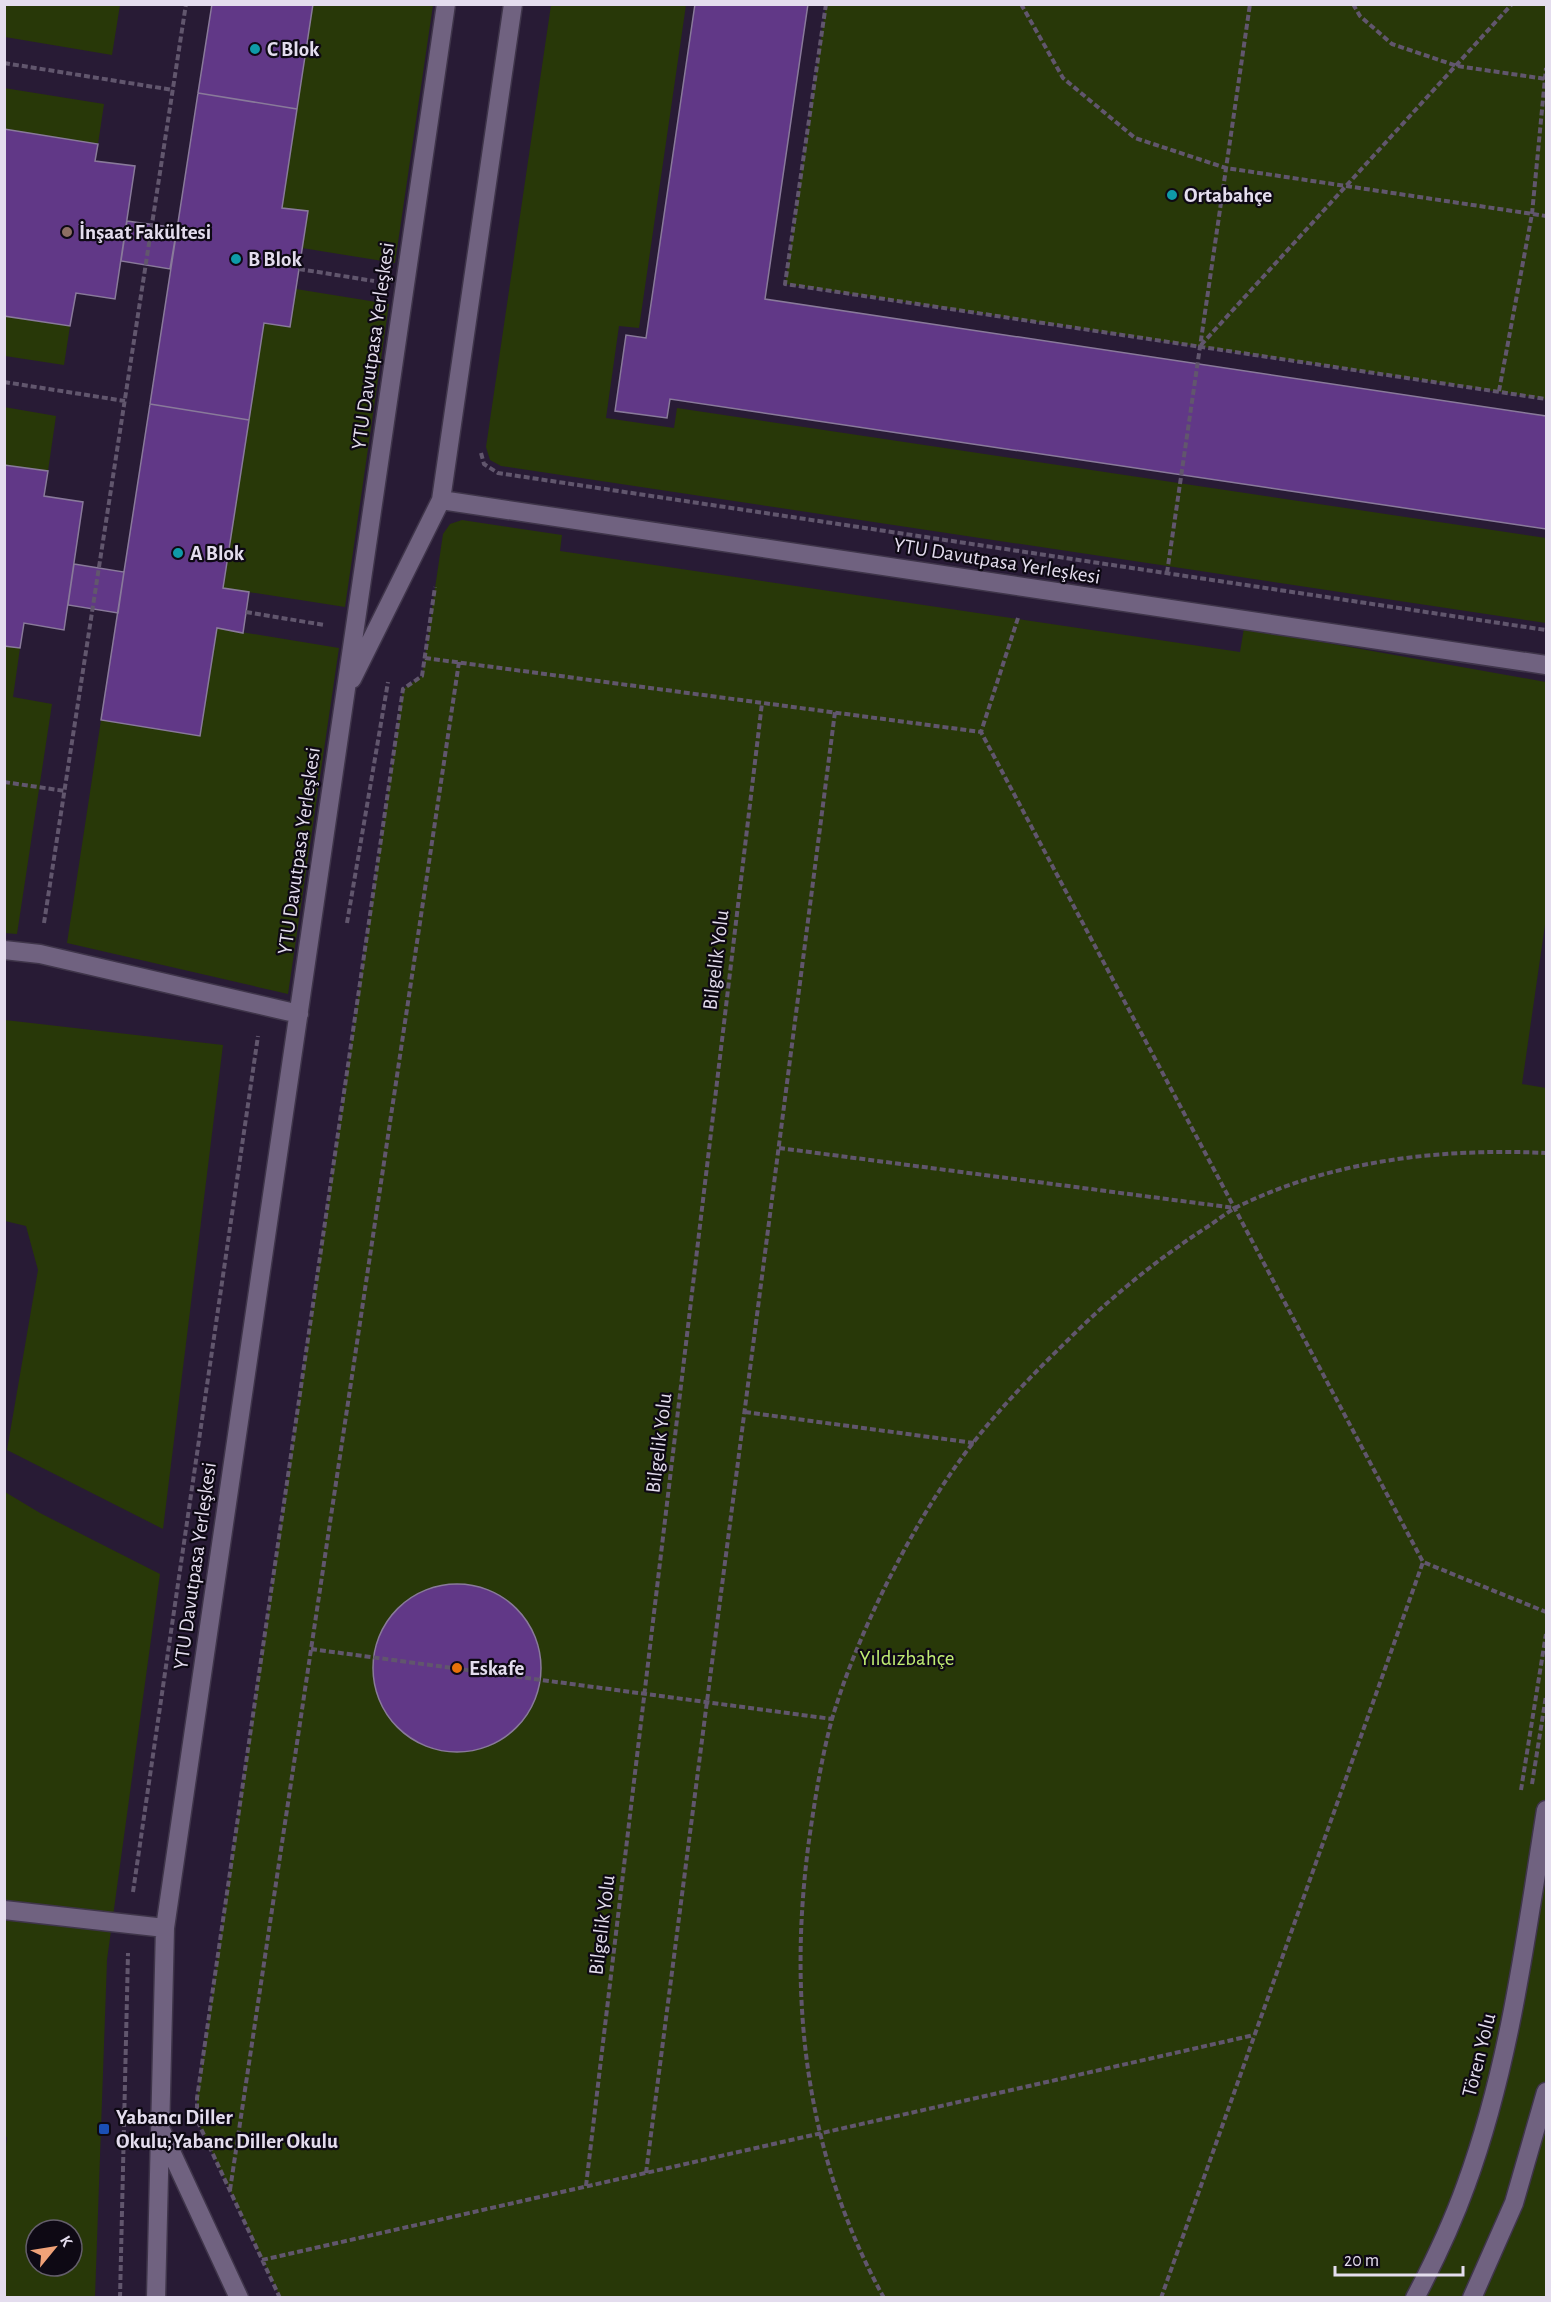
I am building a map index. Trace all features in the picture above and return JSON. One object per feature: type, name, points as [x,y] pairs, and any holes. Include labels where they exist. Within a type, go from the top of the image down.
[{"type":"street","name":"YTU Davutpasa Yerleşkesi","points":[[156,2298],[165,1928],[446,4]]},
{"type":"street","name":"YTU Davutpasa Yerleşkesi","points":[[345,694],[441,500],[513,4]]},
{"type":"street","name":"YTU Davutpasa Yerleşkesi","points":[[441,500],[1546,665]]},
{"type":"street","points":[[4,950],[40,954],[299,1014]]},
{"type":"street","name":"Tören Yolu","points":[[1415,2298],[1466,2186],[1495,2088],[1516,1997],[1546,1810]]},
{"type":"street","points":[[4,1910],[165,1928]]},
{"type":"street","points":[[1472,2298],[1514,2203],[1546,2092]]},
{"type":"street","name":"YTU Davutpasa Yerleşkesi","points":[[160,2128],[239,2298]]},
{"type":"path","points":[[40,954],[186,4]]},
{"type":"path","points":[[826,4],[785,284],[1546,399]]},
{"type":"path","points":[[1021,4],[1064,78],[1135,138],[1226,168],[1546,216]]},
{"type":"path","points":[[1167,573],[1250,4]]},
{"type":"path","points":[[1353,4],[1359,16],[1392,44],[1456,66],[1546,79]]},
{"type":"path","points":[[1200,347],[1512,4]]},
{"type":"path","points":[[4,63],[173,90]]},
{"type":"path","points":[[1499,392],[1532,214],[1546,68]]},
{"type":"path","points":[[299,269],[404,286]]},
{"type":"path","points":[[4,382],[125,400]]},
{"type":"path","points":[[479,448],[484,464],[498,473],[1546,630]]},
{"type":"path","points":[[565,519],[570,484]]},
{"type":"path","points":[[280,2298],[197,2120],[197,2098],[403,689],[422,676],[436,579]]},
{"type":"path","points":[[1027,588],[981,732],[1423,1562],[1546,1612]]},
{"type":"path","points":[[246,612],[355,629]]},
{"type":"path","points":[[425,658],[981,732]]},
{"type":"path","points":[[230,2190],[459,662]]},
{"type":"path","points":[[345,930],[391,673]]},
{"type":"path","name":"Bilgelik Yolu","points":[[586,2187],[762,703]]},
{"type":"path","points":[[646,2173],[835,712]]},
{"type":"path","points":[[4,782],[65,791]]},
{"type":"path","points":[[779,1148],[1235,1208]]},
{"type":"path","points":[[884,2298],[863,2260],[838,2198],[819,2134],[806,2066],[800,1997],[801,1927],[806,1858],[817,1788],[832,1719],[857,1651],[886,1586],[921,1523],[974,1443],[1037,1371],[1088,1320],[1134,1280],[1182,1243],[1235,1208],[1305,1179],[1382,1161],[1450,1154],[1546,1153]]},
{"type":"path","points":[[745,1412],[974,1443]]},
{"type":"path","points":[[1161,2298],[1423,1562]]},
{"type":"path","points":[[1520,1794],[1546,1634]]},
{"type":"path","points":[[311,1649],[832,1719]]},
{"type":"path","points":[[262,2260],[1254,2035]]},
{"type":"green space","points":[[4,5],[120,5],[112,55],[5,37]]},
{"type":"green space","points":[[313,5],[433,5],[395,263],[302,248],[308,212],[282,208]]},
{"type":"green space","points":[[551,5],[686,5],[639,328],[619,326],[606,418],[674,428],[677,408],[1546,538],[1546,623],[501,466],[490,460],[486,447]]},
{"type":"green space","name":"Ortabahçe","points":[[826,5],[1546,5],[1546,399],[785,284]]},
{"type":"green space","points":[[4,88],[104,104],[98,144],[5,129]]},
{"type":"green space","points":[[296,289],[389,304],[345,607],[223,588],[264,323],[290,327]]},
{"type":"green space","points":[[4,316],[70,326],[64,365],[5,356]]},
{"type":"green space","points":[[4,407],[56,416],[48,471],[5,465]]},
{"type":"green space","name":"Yıldızbahçe","points":[[462,520],[562,535],[560,551],[1240,652],[1244,628],[1546,682],[1546,918],[1522,1084],[1546,1088],[1546,2297],[280,2297],[197,2120],[197,2098],[403,689],[422,676],[443,534],[450,524]]},
{"type":"green space","points":[[217,628],[339,648],[288,994],[67,943],[101,720],[200,736]]},
{"type":"green space","points":[[4,646],[20,648],[13,697],[52,704],[17,934],[4,933]]},
{"type":"green space","points":[[5,1020],[223,1045],[163,1529],[7,1450],[38,1270],[26,1226],[5,1221]]},
{"type":"green space","points":[[5,1492],[40,1513],[160,1574],[107,1960],[95,2297],[5,2297],[4,2163],[7,2137],[5,2137]]},
{"type":"building","name":"C Blok","points":[[212,4],[313,4],[297,109],[198,93]]},
{"type":"building","points":[[695,4],[808,4],[765,299],[1546,416],[1546,529],[670,399],[667,418],[615,411],[626,335],[646,338]]},
{"type":"building","name":"B Blok","points":[[198,93],[297,109],[282,208],[308,211],[290,327],[264,323],[249,420],[150,404]]},
{"type":"building","points":[[4,129],[98,144],[95,161],[135,166],[115,299],[76,293],[70,326],[4,316]]},
{"type":"building","points":[[127,221],[177,228],[170,269],[121,261]]},
{"type":"building","name":"A Blok","points":[[150,404],[249,420],[223,588],[249,592],[243,633],[217,628],[200,736],[101,720]]},
{"type":"building","points":[[4,465],[48,471],[44,496],[83,502],[64,630],[24,623],[20,648],[4,646]]},
{"type":"building","points":[[74,564],[124,572],[118,613],[68,605]]},
{"type":"building","name":"Eskafe","points":[[457,1584],[489,1591],[503,1598],[516,1609],[527,1622],[534,1636],[541,1668],[534,1700],[527,1714],[516,1727],[503,1738],[489,1745],[457,1752],[425,1745],[411,1738],[398,1727],[387,1714],[380,1700],[373,1668],[380,1636],[387,1622],[398,1609],[411,1598],[425,1591]]},
{"type":"place","name":"C Blok","points":[[255,49]]},
{"type":"place","name":"Ortabahçe","points":[[1172,195]]},
{"type":"place","name":"İnşaat Fakültesi","points":[[67,232]]},
{"type":"place","name":"B Blok","points":[[236,259]]},
{"type":"place","name":"A Blok","points":[[178,553]]},
{"type":"place","name":"Eskafe","points":[[457,1668]]},
{"type":"place","name":"Yabancı Diller Okulu;Yabanc Diller Okulu","points":[[104,2129]]}]
